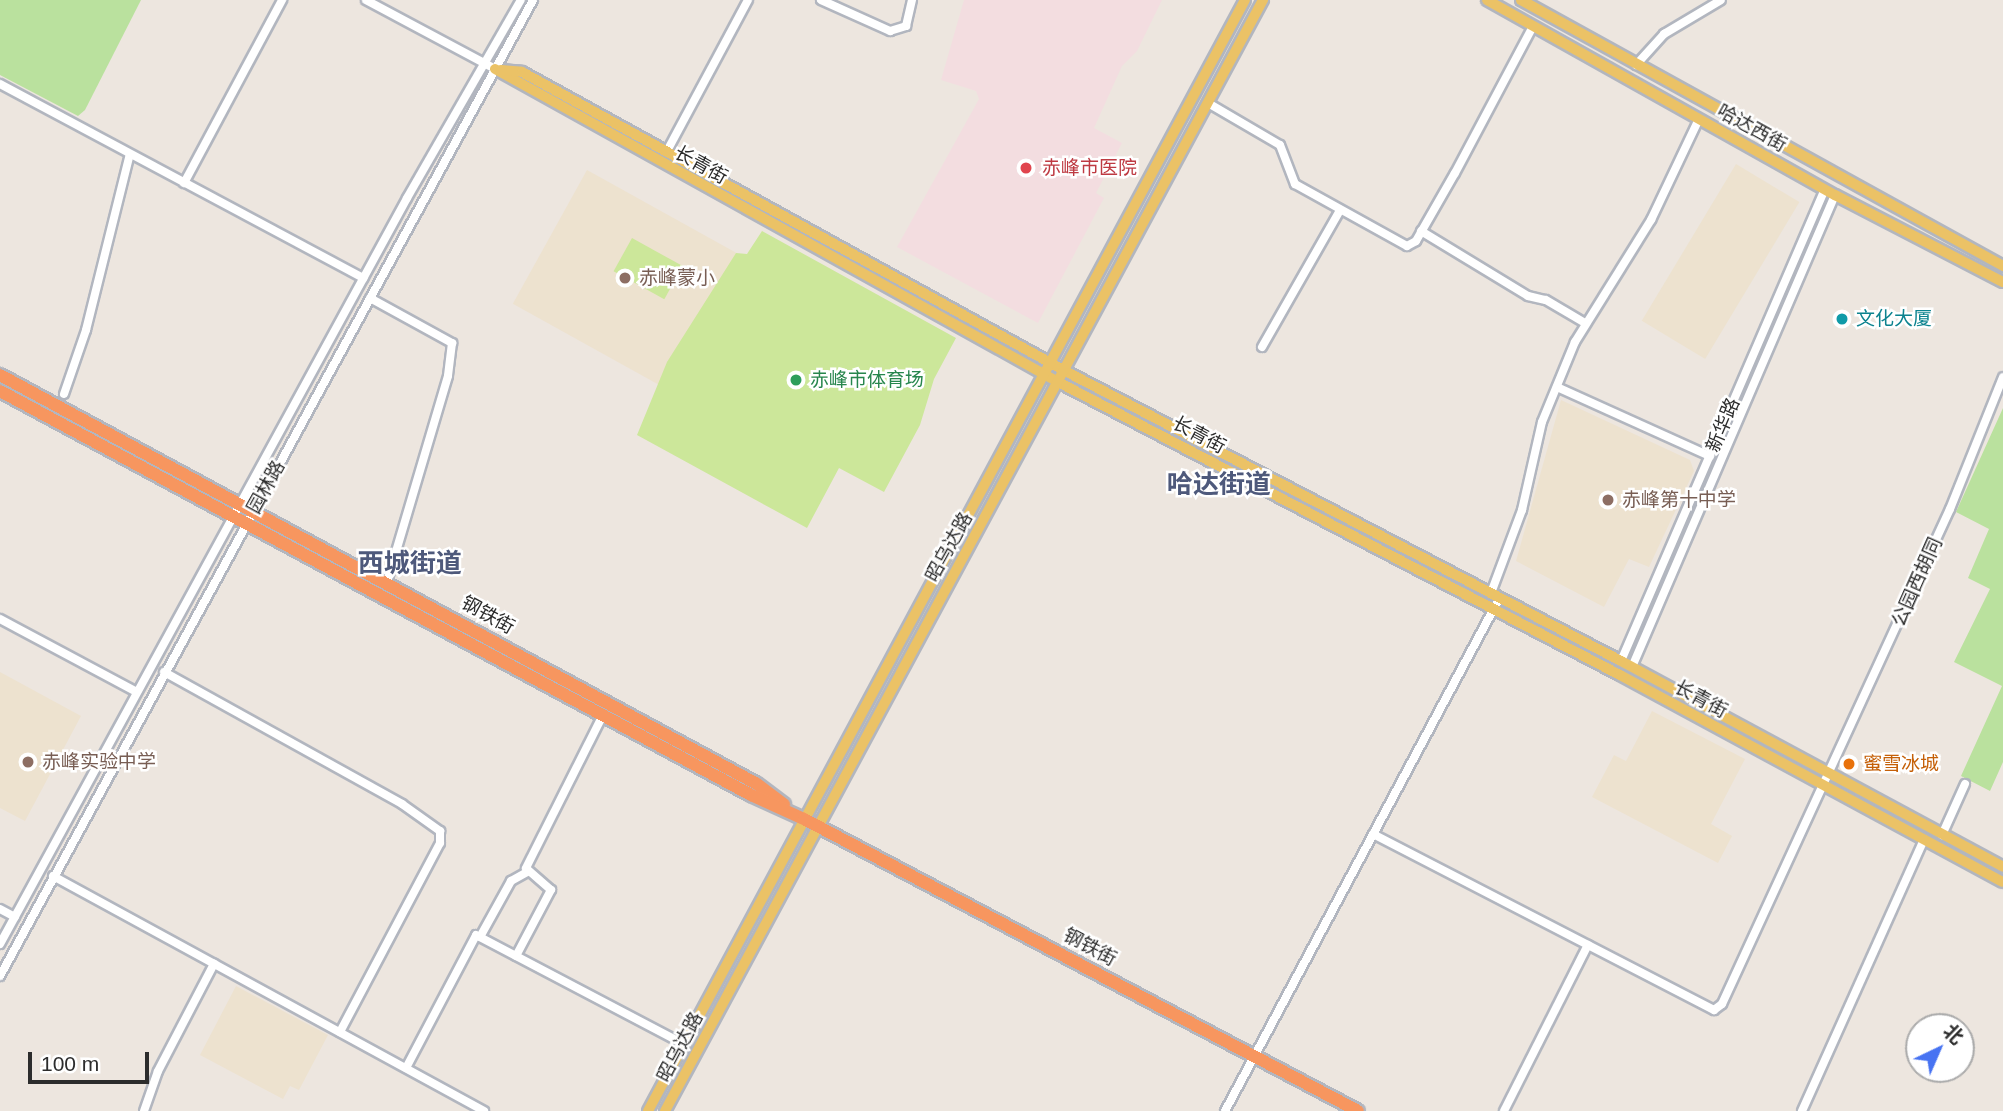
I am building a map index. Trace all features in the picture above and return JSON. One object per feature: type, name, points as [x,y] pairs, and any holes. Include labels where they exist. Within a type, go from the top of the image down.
[{"type":"highway","name":"钢铁街","points":[[0,375],[757,784],[804,818]]},
{"type":"highway","name":"钢铁街","points":[[0,391],[603,715],[804,818],[1358,1111]]},
{"type":"main road","name":"昭乌达路","points":[[648,1111],[804,818],[1046,375],[1245,0]]},
{"type":"main road","name":"昭乌达路","points":[[665,1111],[1066,372],[1263,0]]},
{"type":"main road","name":"哈达西街","points":[[1487,0],[1835,195],[2003,282]]},
{"type":"main road","name":"哈达西街","points":[[1521,0],[1541,5],[1636,65],[2003,266]]},
{"type":"main road","name":"长青街","points":[[495,69],[522,72],[1066,372],[1621,661],[2003,867]]},
{"type":"main road","name":"长青街","points":[[495,69],[1060,383],[1493,609],[2003,882]]},
{"type":"street","points":[[184,183],[282,0]]},
{"type":"street","name":"长青街","points":[[366,0],[495,69]]},
{"type":"street","name":"园林路","points":[[0,944],[482,62],[521,0]]},
{"type":"street","name":"园林路","points":[[0,976],[533,0]]},
{"type":"street","points":[[667,151],[748,0]]},
{"type":"street","points":[[821,0],[890,31],[906,26],[912,0]]},
{"type":"street","points":[[1636,65],[1664,34],[1721,0]]},
{"type":"street","points":[[1208,103],[1269,136],[1280,145],[1295,184],[1407,246],[1421,231],[1533,26]]},
{"type":"street","points":[[0,84],[363,278]]},
{"type":"street","points":[[1225,1111],[1493,609],[1542,422],[1586,323],[1651,220],[1699,119]]},
{"type":"street","points":[[64,394],[86,330],[130,154]]},
{"type":"street","name":"新华路","points":[[1621,661],[1825,189]]},
{"type":"street","name":"新华路","points":[[1632,667],[1835,195]]},
{"type":"street","points":[[1262,347],[1340,210]]},
{"type":"street","points":[[1421,231],[1528,296],[1546,300],[1586,323]]},
{"type":"street","points":[[370,298],[452,343],[448,376],[387,582]]},
{"type":"street","name":"公园西胡同","points":[[1588,945],[1714,1010],[1722,1004],[1950,509],[2003,377]]},
{"type":"street","points":[[1557,387],[1710,456]]},
{"type":"street","points":[[0,619],[137,692]]},
{"type":"street","points":[[164,672],[402,804],[440,831],[440,842],[340,1032]]},
{"type":"street","points":[[480,937],[511,881],[527,872],[603,715]]},
{"type":"street","points":[[1942,835],[1965,784]]},
{"type":"street","points":[[1373,834],[1588,945],[1504,1111]]},
{"type":"street","points":[[1802,1111],[1924,839]]},
{"type":"street","points":[[516,956],[551,890],[527,872]]},
{"type":"street","points":[[53,876],[484,1111]]},
{"type":"street","points":[[0,909],[15,917]]},
{"type":"street","points":[[406,1068],[476,935],[684,1044]]},
{"type":"street","points":[[144,1111],[158,1071],[214,964]]},
{"type":"shaded area","name":"赤峰市医院","points":[[964,0],[1162,0],[1137,51],[1122,66],[1094,128],[1122,143],[1096,193],[1104,198],[1038,323],[897,247],[979,99],[976,91],[941,80]]},
{"type":"shaded area","points":[[1736,164],[1799,202],[1705,359],[1642,321]]},
{"type":"shaded area","name":"赤峰蒙小","points":[[587,170],[737,253],[662,387],[513,304]]},
{"type":"shaded area","name":"赤峰第十中学","points":[[1561,400],[1690,460],[1694,471],[1649,567],[1629,559],[1604,607],[1516,561]]},
{"type":"shaded area","name":"赤峰实验中学","points":[[0,672],[81,716],[25,821],[0,808]]},
{"type":"shaded area","points":[[1652,711],[1745,759],[1711,824],[1732,836],[1718,863],[1592,797],[1614,755],[1626,761]]},
{"type":"shaded area","points":[[236,986],[328,1035],[299,1090],[290,1086],[283,1099],[200,1055]]},
{"type":"green space","points":[[0,0],[141,0],[85,110],[78,116],[0,75]]},
{"type":"green space","name":"赤峰市体育场","points":[[762,231],[956,338],[934,379],[920,425],[884,492],[839,468],[807,528],[637,435],[667,362],[736,253],[747,254]]},
{"type":"green space","points":[[632,238],[683,266],[664,299],[614,271]]},
{"type":"green space","points":[[2003,408],[2003,762],[1990,791],[1961,776],[2002,686],[1954,662],[1990,589],[1968,578],[1989,529],[1956,512]]},
{"type":"place","name":"赤峰市医院","points":[[1026,168]]},
{"type":"place","name":"赤峰蒙小","points":[[625,278]]},
{"type":"place","name":"文化大厦","points":[[1842,319]]},
{"type":"place","name":"赤峰市体育场","points":[[796,380]]},
{"type":"place","name":"赤峰第十中学","points":[[1608,500]]},
{"type":"place","name":"赤峰实验中学","points":[[28,762]]},
{"type":"place","name":"蜜雪冰城","points":[[1849,764]]},
{"type":"district","name":"哈达街道","points":[[1219,485]]},
{"type":"district","name":"西城街道","points":[[410,564]]}]
